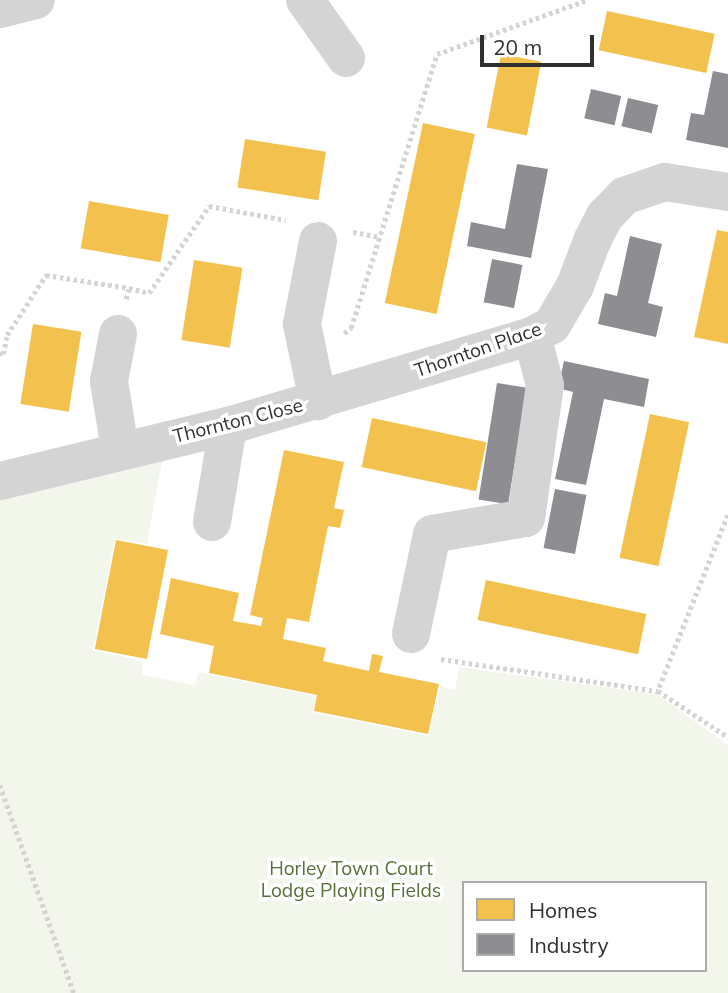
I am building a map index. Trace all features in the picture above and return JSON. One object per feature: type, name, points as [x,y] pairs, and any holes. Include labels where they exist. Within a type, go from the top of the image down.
[{"type":"street","points":[[0,9],[36,0]]},
{"type":"street","points":[[304,0],[346,58]]},
{"type":"street","name":"Thornton Place","points":[[318,401],[532,336],[552,324],[575,286],[592,241],[605,216],[624,195],[665,182],[728,192]]},
{"type":"street","name":"Thornton Close","points":[[0,481],[228,426],[318,401],[302,324],[319,231]]},
{"type":"street","points":[[118,334],[109,381],[121,450]]},
{"type":"street","points":[[411,634],[432,534],[526,518],[545,385],[532,336]]},
{"type":"street","points":[[212,522],[228,426]]},
{"type":"path","points":[[309,357],[351,328],[437,54],[587,0]]},
{"type":"path","points":[[0,354],[3,354],[7,335],[46,275],[149,293],[209,206],[319,231],[380,237]]},
{"type":"path","points":[[118,334],[129,288]]},
{"type":"path","points":[[658,691],[728,515]]},
{"type":"path","points":[[411,634],[419,655],[658,691],[728,737]]},
{"type":"path","points":[[0,785],[75,993]]},
{"type":"green space","name":"Horley Town Court Lodge Playing Fields","points":[[163,455],[147,544],[115,539],[93,650],[143,661],[142,675],[195,685],[199,672],[316,696],[313,712],[428,736],[440,686],[455,690],[459,667],[657,694],[728,745],[728,993],[0,993],[0,499]]},
{"type":"building: Homes","points":[[607,11],[715,34],[706,73],[599,50]]},
{"type":"building: Homes","points":[[501,54],[541,62],[527,135],[487,128]]},
{"type":"building: Homes","points":[[423,123],[475,134],[437,314],[385,303]]},
{"type":"building: Homes","points":[[245,139],[326,152],[318,200],[237,187]]},
{"type":"building: Homes","points":[[89,201],[169,215],[160,262],[81,248]]},
{"type":"building: Homes","points":[[717,230],[728,232],[728,344],[694,337]]},
{"type":"building: Homes","points":[[194,260],[242,268],[230,348],[181,340]]},
{"type":"building: Homes","points":[[33,324],[81,332],[69,412],[20,404]]},
{"type":"building: Homes","points":[[650,414],[689,422],[659,566],[619,558]]},
{"type":"building: Homes","points":[[372,418],[486,442],[476,491],[362,467]]},
{"type":"building: Homes","points":[[284,450],[344,462],[334,508],[344,510],[340,528],[328,526],[309,622],[287,618],[283,639],[326,648],[323,661],[369,671],[372,654],[383,656],[379,672],[439,684],[428,734],[314,711],[317,695],[209,673],[214,646],[160,634],[171,578],[239,593],[233,621],[261,626],[263,618],[250,615]]},
{"type":"building: Homes","points":[[116,540],[168,550],[147,659],[95,649]]},
{"type":"building: Homes","points":[[486,580],[646,614],[638,654],[477,620]]},
{"type":"building: Industry","points":[[713,71],[728,74],[728,148],[686,140],[691,113],[704,115]]},
{"type":"building: Industry","points":[[591,89],[621,96],[614,125],[584,118]]},
{"type":"building: Industry","points":[[628,98],[658,105],[652,133],[621,126]]},
{"type":"building: Industry","points":[[517,164],[548,169],[531,258],[467,246],[471,222],[505,229]]},
{"type":"building: Industry","points":[[630,236],[662,244],[648,303],[663,307],[656,337],[598,324],[605,293],[617,296]]},
{"type":"building: Industry","points":[[492,259],[522,265],[514,308],[484,302]]},
{"type":"building: Industry","points":[[564,361],[649,379],[644,407],[604,399],[586,485],[555,479],[573,392],[558,388]]},
{"type":"building: Industry","points":[[497,383],[527,388],[508,504],[479,500]]},
{"type":"building: Industry","points":[[555,489],[586,495],[575,554],[544,548]]}]
